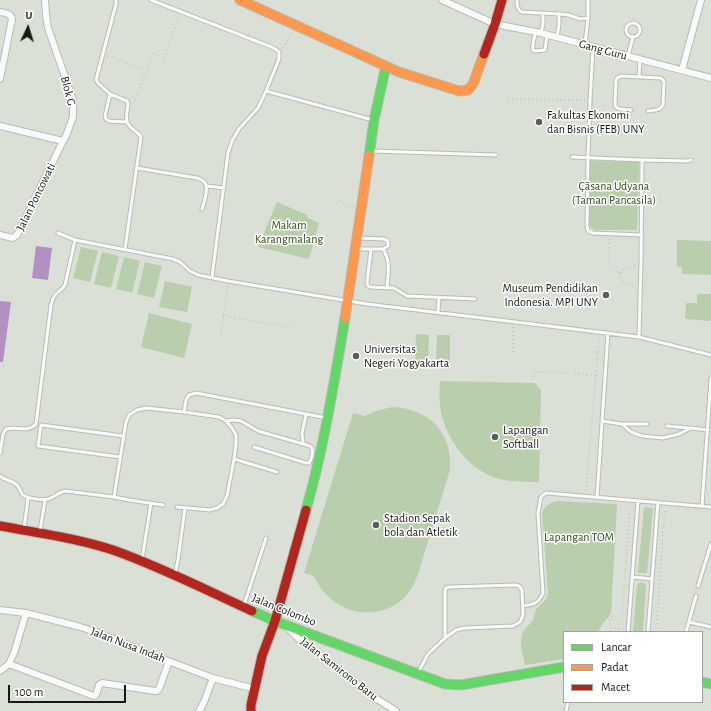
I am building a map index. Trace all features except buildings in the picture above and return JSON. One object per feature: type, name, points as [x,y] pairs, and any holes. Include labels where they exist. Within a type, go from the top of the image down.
[{"type":"street","name":"Blok G","points":[[45,0],[48,28],[73,100],[73,117],[63,141]]},
{"type":"street","points":[[240,0],[399,72],[459,91],[468,90],[473,84],[495,24],[502,0]]},
{"type":"street","name":"Gang Guru","points":[[442,0],[495,24],[541,34],[711,78]]},
{"type":"street","points":[[682,70],[701,0]]},
{"type":"street","points":[[0,12],[11,15],[12,20],[0,80]]},
{"type":"street","points":[[251,711],[262,656],[280,623],[328,419],[348,301],[369,150],[386,66]]},
{"type":"street","points":[[0,126],[63,141]]},
{"type":"street","name":"Jalan Poncowati","points":[[0,235],[13,238],[17,235],[63,141]]},
{"type":"street","name":"Jalan Colombo","points":[[0,526],[81,541],[112,550],[142,561],[280,623],[445,684],[461,685],[563,667]]},
{"type":"street","name":"Jalan Nusa Indah","points":[[0,610],[26,613],[70,623],[213,678],[255,689]]},
{"type":"street","points":[[0,671],[9,664],[16,649],[26,613]]},
{"type":"street","name":"Jalan Samirono Baru","points":[[280,623],[371,694],[396,711]]},
{"type":"street","points":[[9,664],[94,696],[99,685],[102,683],[157,691],[169,661]]},
{"type":"street","points":[[199,711],[213,678]]},
{"type":"lane","points":[[116,0],[96,80],[98,84],[110,94],[127,101],[128,126],[140,134],[141,137],[125,250]]},
{"type":"lane","points":[[151,0],[274,48],[279,52],[279,59],[258,108],[239,129],[232,141],[228,153],[212,277]]},
{"type":"lane","points":[[517,0],[518,10],[522,12],[569,15],[580,19],[588,18]]},
{"type":"lane","points":[[585,45],[588,0]]},
{"type":"lane","points":[[541,34],[533,42],[532,48],[535,51],[545,50],[541,34],[543,13]]},
{"type":"lane","points":[[557,38],[559,14]]},
{"type":"lane","points":[[628,56],[633,37],[640,32],[640,28],[633,23],[626,28],[627,34],[633,37]]},
{"type":"lane","points":[[593,47],[588,157],[588,231],[593,233],[642,235]]},
{"type":"lane","points":[[639,77],[640,59]]},
{"type":"lane","points":[[631,110],[620,109],[616,107],[615,104],[616,81],[617,78],[621,76],[662,79],[664,82],[661,108],[658,110],[648,111]]},
{"type":"lane","points":[[266,91],[374,120]]},
{"type":"lane","points":[[110,94],[105,116],[106,119],[109,121],[127,122]]},
{"type":"lane","points":[[369,150],[496,155]]},
{"type":"lane","points":[[572,157],[642,160],[691,160]]},
{"type":"lane","points":[[639,337],[642,235],[642,160]]},
{"type":"lane","points":[[137,168],[197,178],[205,183],[206,193],[202,209]]},
{"type":"lane","points":[[206,186],[224,188]]},
{"type":"lane","points":[[58,233],[75,240],[173,259],[180,262],[190,271],[198,275],[228,281],[367,304],[639,337],[711,354]]},
{"type":"lane","points":[[355,249],[383,249],[388,246],[387,240],[357,238]]},
{"type":"lane","points":[[0,454],[3,434],[6,429],[11,427],[27,429],[33,428],[36,424],[52,298],[56,293],[62,290],[65,285],[75,240]]},
{"type":"lane","points":[[371,249],[367,283],[370,287],[394,288],[407,296],[475,299]]},
{"type":"lane","points":[[383,249],[387,255],[388,261],[388,288]]},
{"type":"lane","points":[[438,312],[439,298]]},
{"type":"lane","points":[[597,497],[608,333]]},
{"type":"lane","points":[[702,506],[711,378]]},
{"type":"lane","points":[[184,412],[186,400],[189,395],[196,393],[328,419]]},
{"type":"lane","points":[[114,497],[123,436],[126,422],[130,415],[137,410],[146,408],[219,417],[226,421],[236,435],[234,459],[227,496],[223,504],[210,510],[177,507]]},
{"type":"lane","points":[[303,444],[302,433],[306,415]]},
{"type":"lane","points":[[226,421],[241,421],[258,431],[303,444],[312,448],[312,451],[310,461],[309,463],[306,463],[254,447]]},
{"type":"lane","points":[[602,421],[622,424],[647,424]]},
{"type":"lane","points":[[622,424],[630,432],[642,436],[663,438],[679,434],[691,428]]},
{"type":"lane","points":[[120,457],[38,446],[41,425],[123,436]]},
{"type":"lane","points":[[667,426],[708,430]]},
{"type":"lane","points":[[234,459],[277,472]]},
{"type":"lane","points":[[0,476],[3,479],[15,483],[19,487],[21,493],[28,498],[45,500],[65,491],[163,505]]},
{"type":"lane","points":[[523,606],[534,604],[540,600],[542,593],[538,513],[543,494],[638,500],[711,507]]},
{"type":"lane","points":[[24,531],[28,498]]},
{"type":"lane","points":[[40,533],[45,500]]},
{"type":"lane","points":[[628,630],[638,500]]},
{"type":"lane","points":[[648,631],[658,502]]},
{"type":"lane","points":[[142,561],[151,503]]},
{"type":"lane","points":[[174,575],[178,560],[185,508]]},
{"type":"lane","points":[[243,607],[266,538]]},
{"type":"lane","points":[[698,586],[711,544]]},
{"type":"lane","points":[[633,577],[652,579]]},
{"type":"lane","points":[[417,674],[428,654],[456,630],[465,628],[513,626],[520,622],[523,615],[522,590],[519,586],[515,585],[446,588],[445,638]]},
{"type":"lane","points":[[686,631],[696,596]]},
{"type":"lane","points":[[689,622],[711,627]]},
{"type":"path","points":[[128,104],[134,103],[153,53],[164,57],[181,12]]},
{"type":"path","points":[[633,16],[633,23]]},
{"type":"path","points":[[279,52],[284,48],[295,25]]},
{"type":"path","points":[[103,54],[146,70]]},
{"type":"path","points":[[540,95],[540,100]]},
{"type":"path","points":[[508,99],[590,100]]},
{"type":"path","points":[[339,201],[356,209],[361,209]]},
{"type":"path","points":[[609,234],[610,266],[614,271],[620,273]]},
{"type":"path","points":[[620,273],[622,270],[641,262]]},
{"type":"path","points":[[620,273],[623,282],[627,285],[640,286]]},
{"type":"path","points":[[221,335],[228,281]]},
{"type":"path","points":[[223,316],[291,327]]},
{"type":"path","points":[[513,352],[514,321]]},
{"type":"path","points":[[585,496],[599,332]]},
{"type":"path","points":[[593,352],[607,353]]},
{"type":"path","points":[[533,377],[534,373],[536,372],[568,373]]},
{"type":"path","points":[[575,374],[596,376]]},
{"type":"path","points":[[628,630],[612,628],[610,625],[610,619],[613,616],[621,616],[622,614],[630,500]]},
{"type":"path","points":[[656,631],[666,503]]},
{"type":"green space","name":"Çāsana Udyana (Taman Pancasila)","points":[[590,161],[639,162],[637,230],[595,230],[591,228],[589,224]]},
{"type":"green space","name":"Makam Karangmalang","points":[[277,202],[307,215],[307,217],[319,223],[309,259],[258,247]]},
{"type":"green space","points":[[677,240],[711,241],[711,275],[682,274],[682,267],[677,267]]},
{"type":"green space","points":[[81,247],[98,251],[90,282],[73,278]]},
{"type":"green space","points":[[102,252],[119,256],[111,288],[94,284]]},
{"type":"green space","points":[[124,257],[140,261],[132,293],[116,289]]},
{"type":"green space","points":[[145,262],[162,266],[154,298],[137,294]]},
{"type":"green space","points":[[165,281],[192,287],[187,312],[159,307]]},
{"type":"green space","points":[[697,294],[711,294],[711,321],[685,319],[686,303],[697,303]]},
{"type":"green space","points":[[149,313],[192,324],[184,358],[141,347]]},
{"type":"green space","points":[[416,334],[429,335],[428,363],[415,363]]},
{"type":"green space","points":[[437,335],[450,335],[450,364],[436,363]]},
{"type":"green space","name":"Lapangan Softball","points":[[440,381],[535,383],[541,390],[539,482],[499,479],[488,475],[469,462],[454,444],[444,423],[440,404]]},
{"type":"green space","name":"Stadion Sepak bola dan Atletik","points":[[392,407],[405,408],[417,412],[427,417],[436,425],[447,444],[450,456],[450,470],[418,574],[410,591],[394,605],[382,611],[368,613],[355,611],[342,606],[331,599],[321,589],[314,576],[304,573],[353,413],[365,416],[376,411]]},
{"type":"green space","name":"Lapangan TOM","points":[[557,501],[617,504],[611,613],[599,631],[563,631],[563,659],[525,665],[521,648],[522,636],[524,630],[533,620],[536,609],[545,601],[548,593],[542,514],[544,509]]},
{"type":"green space","points":[[644,507],[653,508],[647,573],[638,573]]},
{"type":"green space","points":[[642,582],[646,585],[643,631],[633,631],[637,585]]},
{"type":"shaded area","points":[[36,246],[52,248],[48,280],[32,278]]},
{"type":"shaded area","points":[[0,301],[11,302],[3,362],[0,362]]},
{"type":"traffic: fast","points":[[369,156],[374,120],[386,66]]},
{"type":"traffic: fast","points":[[306,510],[333,391],[345,318]]},
{"type":"traffic: fast","points":[[252,611],[275,621],[445,684],[461,685],[563,667]]},
{"type":"traffic: fast","points":[[703,682],[711,684]]},
{"type":"traffic: slow","points":[[240,0],[399,72],[459,91],[468,90],[473,84],[484,54]]},
{"type":"traffic: slow","points":[[345,318],[369,156]]},
{"type":"traffic: jam","points":[[484,54],[502,0]]},
{"type":"traffic: jam","points":[[251,711],[262,656],[275,621],[306,510]]},
{"type":"traffic: jam","points":[[0,526],[71,539],[113,550],[166,571],[252,611]]},
{"type":"place","name":"Fakultas Ekonomi dan Bisnis (FEB) UNY","points":[[539,122]]},
{"type":"place","name":"Museum Pendidikan Indonesia. MPI UNY","points":[[606,295]]},
{"type":"place","name":"Universitas Negeri Yogyakarta","points":[[356,356]]},
{"type":"place","name":"Lapangan Softball","points":[[495,437]]},
{"type":"place","name":"Stadion Sepak bola dan Atletik","points":[[376,525]]}]
